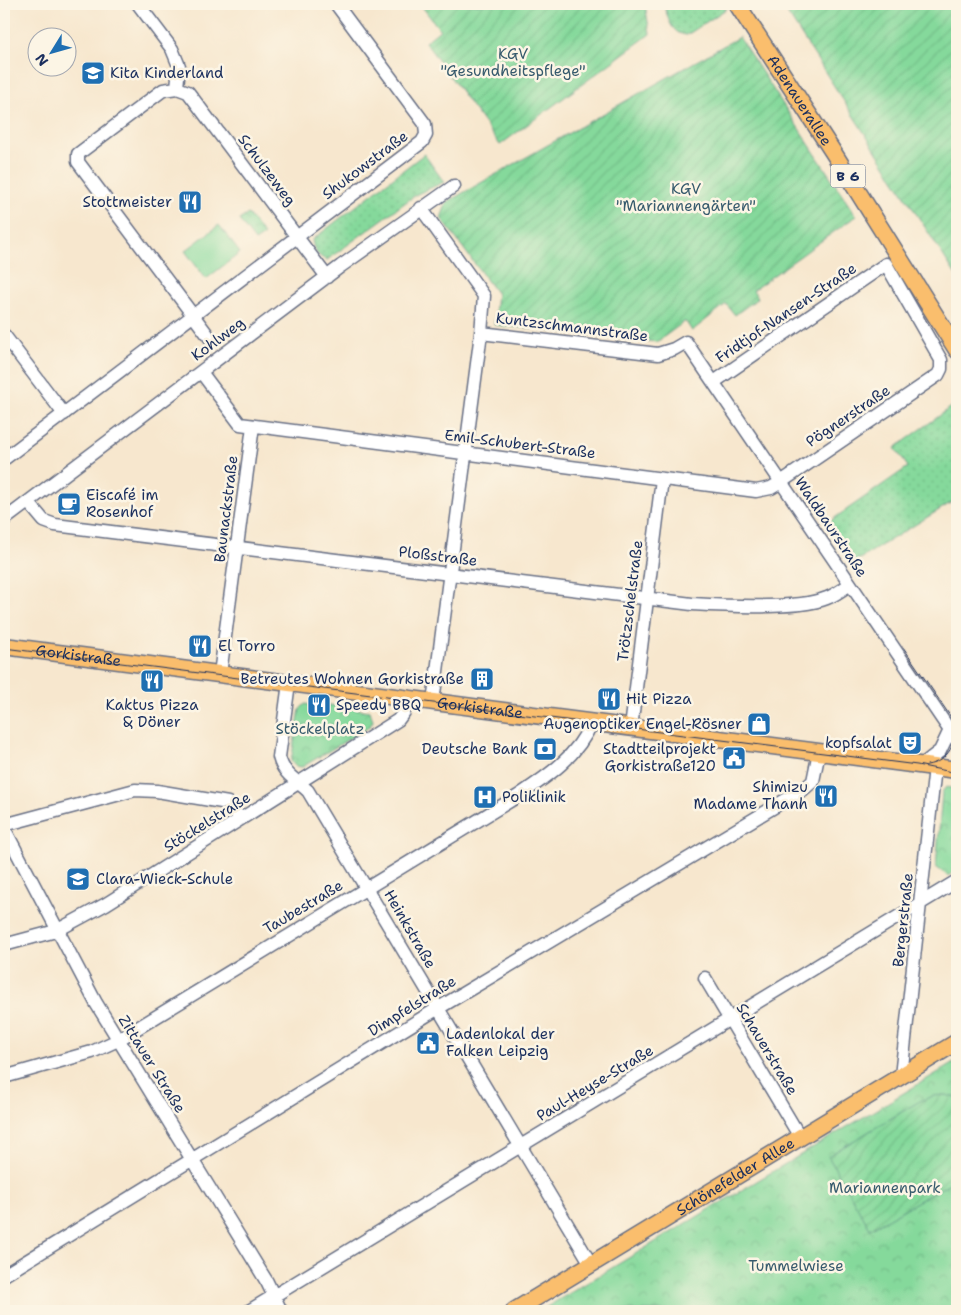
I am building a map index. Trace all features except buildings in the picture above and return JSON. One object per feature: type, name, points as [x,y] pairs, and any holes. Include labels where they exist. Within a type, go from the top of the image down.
[{"type":"main road","name":"Adenauerallee","points":[[737,4],[834,152],[957,350]]},
{"type":"main road","name":"Gorkistraße","points":[[4,646],[957,770]]},
{"type":"main road","name":"Schönefelder Allee","points":[[514,1311],[957,1042]]},
{"type":"street","points":[[138,4],[172,49],[179,66],[177,88],[163,90],[78,154],[78,162],[210,338]]},
{"type":"street","name":"Shukowstraße","points":[[4,459],[296,237],[417,148],[426,135],[425,124],[336,4]]},
{"type":"street","name":"Schulzeweg","points":[[177,88],[188,92],[327,277]]},
{"type":"street","name":"Kohlweg","points":[[4,520],[327,277],[454,186]]},
{"type":"street","points":[[421,208],[484,296],[481,333],[432,702]]},
{"type":"street","name":"Pögnerstraße","points":[[781,482],[934,377],[941,369],[941,360],[935,347],[886,264],[876,272]]},
{"type":"street","name":"Fridtjof-Nansen-Straße","points":[[714,382],[876,272]]},
{"type":"street","name":"Kuntzschmannstraße","points":[[481,333],[658,354],[674,349],[686,342]]},
{"type":"street","points":[[4,334],[64,414]]},
{"type":"street","name":"Waldbaurstraße","points":[[686,342],[954,736],[928,766]]},
{"type":"street","points":[[201,372],[240,424],[253,426]]},
{"type":"street","name":"Emil-Schubert-Straße","points":[[253,426],[756,491],[771,488],[781,482]]},
{"type":"street","name":"Baunackstraße","points":[[220,674],[253,426]]},
{"type":"street","name":"Trötzschelstraße","points":[[631,728],[662,479]]},
{"type":"street","name":"Ploßstraße","points":[[28,502],[44,520],[55,525],[646,599],[717,605],[800,603],[828,598],[850,584]]},
{"type":"street","name":"Heinkstraße","points":[[289,683],[279,757],[285,771],[308,791],[591,1264]]},
{"type":"street","name":"Stöckelstraße","points":[[4,944],[56,931],[106,904],[398,720],[404,712],[408,698]]},
{"type":"street","name":"Taubestraße","points":[[4,1076],[92,1052],[118,1040],[451,838],[548,776],[576,750],[592,722]]},
{"type":"street","name":"Dimpfelstraße","points":[[4,1275],[437,1009],[804,789],[813,781],[819,752]]},
{"type":"street","name":"Bergerstraße","points":[[901,1076],[922,903],[928,766]]},
{"type":"street","points":[[4,827],[135,790],[157,791],[228,803],[241,820]]},
{"type":"street","name":"Zittauer Straße","points":[[4,827],[56,931],[118,1040],[193,1159],[267,1282],[282,1311]]},
{"type":"street","name":"Paul-Heyse-Straße","points":[[249,1311],[957,881]]},
{"type":"street","name":"Schauerstraße","points":[[705,978],[800,1137]]},
{"type":"green space","name":"KGV \"Gesundheitspflege\"","points":[[420,4],[645,4],[650,34],[500,145],[425,42],[440,30]]},
{"type":"green space","points":[[664,4],[723,4],[726,9],[687,35],[677,32],[673,28]]},
{"type":"green space","points":[[954,4],[957,17],[957,277],[782,5]]},
{"type":"green space","name":"KGV \"Mariannengärten\"","points":[[739,37],[856,216],[753,290],[758,298],[735,315],[726,304],[692,331],[684,322],[657,342],[494,325],[497,294],[441,218],[447,202]]},
{"type":"green space","points":[[424,154],[444,182],[417,194],[327,260],[318,255],[312,240]]},
{"type":"green space","points":[[248,214],[264,235],[255,241],[239,220]]},
{"type":"green space","points":[[219,225],[240,253],[206,279],[185,251]]},
{"type":"green space","points":[[957,403],[957,499],[853,563],[826,524],[908,467],[895,448]]},
{"type":"green space","name":"Stöckelplatz","points":[[305,704],[322,707],[322,704],[370,711],[373,721],[369,727],[302,767],[295,766],[291,761],[300,709]]},
{"type":"green space","points":[[946,787],[957,789],[957,870],[948,876],[936,867],[942,792]]},
{"type":"green space","name":"Mariannenpark","points":[[957,1061],[957,1311],[540,1311]]},
{"type":"green space","points":[[946,1095],[957,1098],[957,1179],[870,1229],[828,1156],[920,1101],[933,1096]]},
{"type":"tram line","points":[[903,647],[957,726]]},
{"type":"tram line","points":[[4,648],[917,765],[957,773]]},
{"type":"tram line","points":[[927,765],[941,760],[950,749],[954,736],[952,721]]},
{"type":"place","name":"Kita Kinderland","points":[[93,73]]},
{"type":"place","name":"Stottmeister","points":[[190,202]]},
{"type":"place","name":"Eiscafé im Rosenhof","points":[[69,504]]},
{"type":"place","name":"El Torro","points":[[200,646]]},
{"type":"place","name":"Betreutes Wohnen Gorkistraße","points":[[482,679]]},
{"type":"place","name":"Kaktus Pizza & Döner","points":[[152,681]]},
{"type":"place","name":"Hit Pizza","points":[[609,699]]},
{"type":"place","name":"Speedy BBQ","points":[[319,705]]},
{"type":"place","name":"Augenoptiker Engel-Rösner","points":[[759,724]]},
{"type":"place","name":"kopfsalat","points":[[910,743]]},
{"type":"place","name":"Deutsche Bank","points":[[545,749]]},
{"type":"place","name":"Stadtteilprojekt Gorkistraße120","points":[[734,758]]},
{"type":"place","name":"Shimizu Madame Thanh","points":[[826,796]]},
{"type":"place","name":"Poliklinik","points":[[485,797]]},
{"type":"place","name":"Clara-Wieck-Schule","points":[[78,879]]},
{"type":"place","name":"Ladenlokal der Falken Leipzig","points":[[428,1043]]},
{"type":"park label","name":"Tummelwiese","points":[[796,1266]]}]
